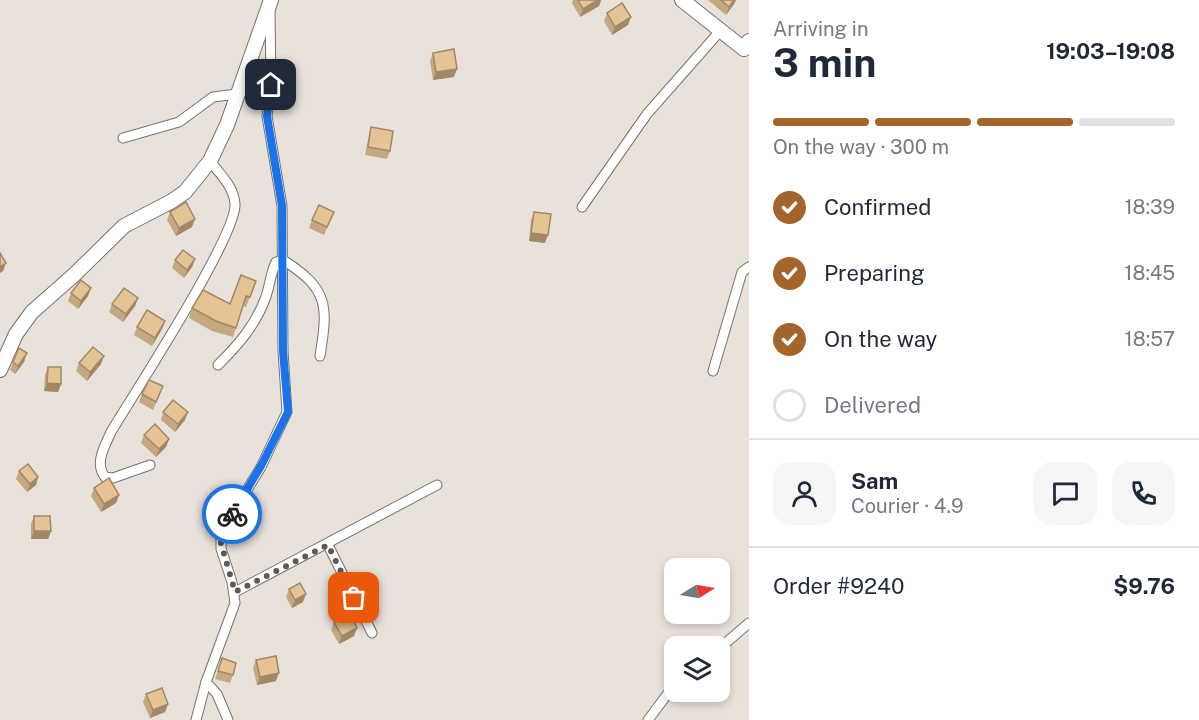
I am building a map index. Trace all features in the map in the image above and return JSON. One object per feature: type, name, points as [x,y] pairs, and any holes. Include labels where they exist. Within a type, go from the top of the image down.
[{"type":"main road","points":[[682,0],[744,49],[749,41]]},
{"type":"main road","points":[[0,370],[16,334],[32,312],[74,275],[124,225],[185,192],[210,161],[228,125],[237,94],[271,5]]},
{"type":"street","points":[[196,720],[206,682],[231,615],[235,592],[221,549],[221,532],[261,466],[288,412],[283,351],[282,206],[267,116],[271,85],[271,5]]},
{"type":"street","points":[[582,207],[647,114],[721,30]]},
{"type":"street","points":[[123,138],[179,122],[213,98],[237,94]]},
{"type":"street","points":[[150,465],[113,478],[105,477],[100,471],[99,461],[111,432],[207,270],[233,218],[234,195],[210,161]]},
{"type":"street","points":[[283,260],[312,284],[324,305],[325,321],[320,356]]},
{"type":"street","points":[[219,365],[244,340],[266,296],[276,262],[283,260]]},
{"type":"street","points":[[713,371],[742,272],[749,267]]},
{"type":"street","points":[[235,592],[328,545],[437,485]]},
{"type":"street","points":[[328,545],[372,633]]},
{"type":"street","points":[[730,639],[749,623]]},
{"type":"street","points":[[206,682],[217,694],[228,720]]},
{"type":"street","points":[[648,720],[664,699]]},
{"type":"building","points":[[578,0],[598,0],[583,9]]},
{"type":"building","points":[[721,0],[734,0],[729,7]]},
{"type":"building","points":[[622,3],[631,17],[615,27],[607,13]]},
{"type":"building","points":[[454,49],[457,69],[436,72],[433,53]]},
{"type":"building","points":[[371,127],[393,131],[390,151],[368,147]]},
{"type":"building","points":[[186,202],[195,219],[179,228],[170,212]]},
{"type":"building","points":[[319,205],[334,212],[327,227],[312,220]]},
{"type":"building","points":[[534,212],[551,214],[548,235],[531,233]]},
{"type":"building","points":[[183,250],[195,259],[187,270],[175,260]]},
{"type":"building","points":[[0,253],[6,263],[0,267]]},
{"type":"building","points":[[241,275],[256,281],[250,297],[246,296],[236,328],[216,321],[192,308],[203,290],[230,304]]},
{"type":"building","points":[[81,280],[91,288],[81,301],[71,293]]},
{"type":"building","points":[[124,288],[138,298],[126,314],[112,304]]},
{"type":"building","points":[[147,310],[165,321],[155,338],[137,327]]},
{"type":"building","points":[[93,347],[104,356],[90,372],[79,363]]},
{"type":"building","points":[[19,348],[27,353],[18,366],[13,362]]},
{"type":"building","points":[[48,367],[61,367],[61,384],[47,383]]},
{"type":"building","points":[[149,380],[163,386],[156,402],[142,394]]},
{"type":"building","points":[[173,400],[188,412],[178,424],[163,412]]},
{"type":"building","points":[[155,424],[169,439],[159,449],[144,435]]},
{"type":"building","points":[[28,464],[38,477],[30,484],[19,471]]},
{"type":"building","points":[[109,478],[119,495],[104,504],[94,488]]},
{"type":"building","points":[[34,516],[50,516],[51,531],[34,531]]},
{"type":"building","points":[[300,583],[306,594],[295,600],[289,589]]},
{"type":"building","points":[[350,614],[357,628],[342,636],[334,622]]},
{"type":"building","points":[[276,656],[279,673],[260,677],[256,660]]},
{"type":"building","points":[[222,658],[236,663],[233,675],[218,671]]},
{"type":"building","points":[[162,688],[168,704],[153,710],[146,694]]},
{"type":"way so far","points":[[232,514],[221,532],[220,540],[223,558],[235,592],[328,545],[354,598]]},
{"type":"route","points":[[232,514],[261,466],[288,412],[283,351],[282,206],[267,116],[271,85]]}]
